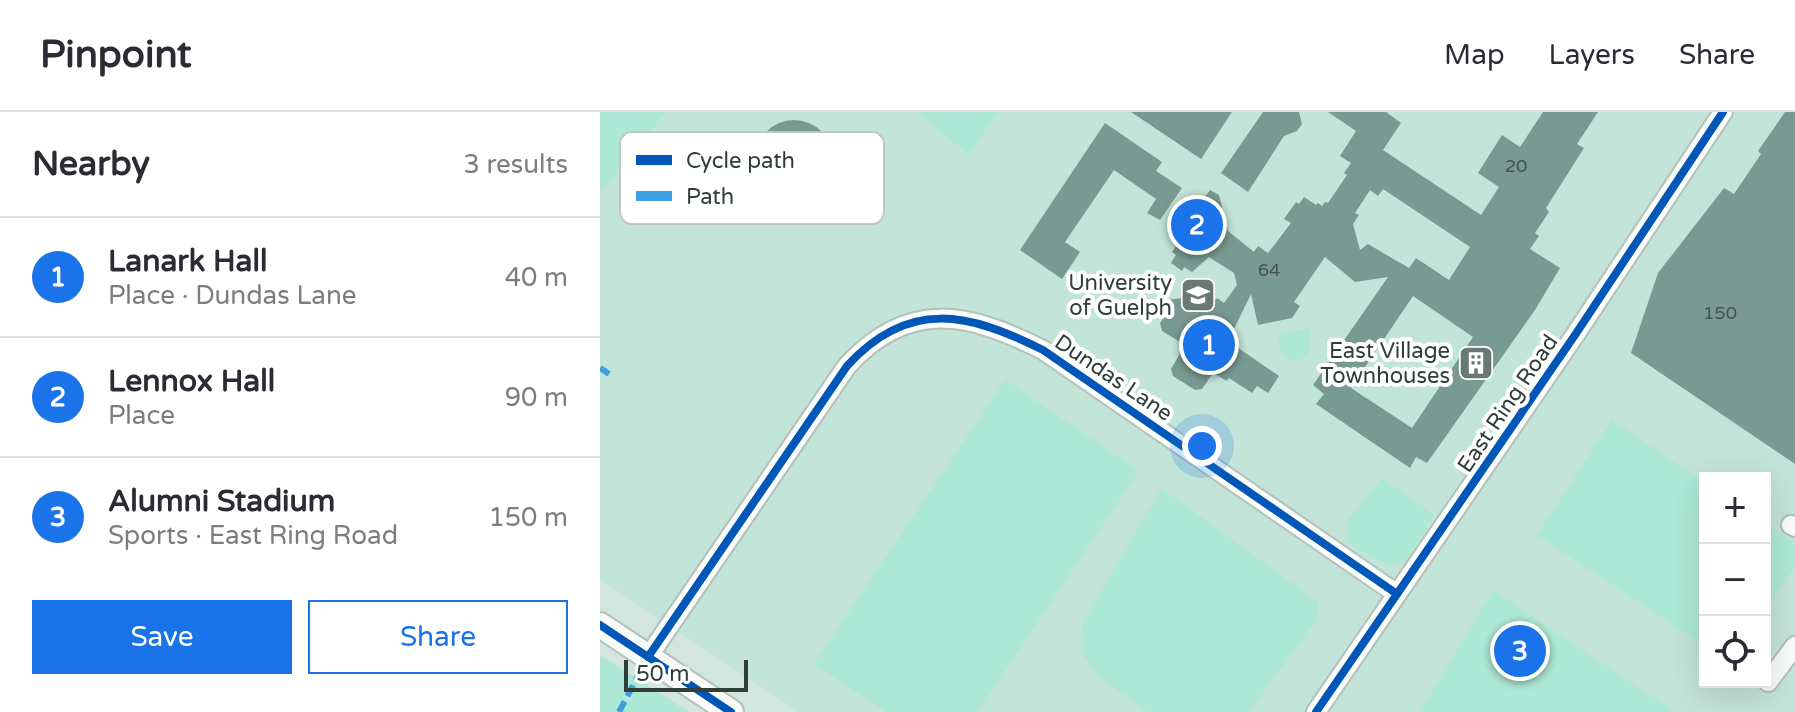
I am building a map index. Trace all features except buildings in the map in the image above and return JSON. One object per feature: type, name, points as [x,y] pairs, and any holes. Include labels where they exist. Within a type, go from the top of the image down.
[{"type":"street","name":"East Ring Road","points":[[1316,712],[1575,335],[1723,112]]},
{"type":"street","name":"Dundas Lane","points":[[648,657],[847,366],[886,333],[945,317],[991,325],[1043,350],[1397,594]]},
{"type":"street","points":[[600,625],[731,712]]},
{"type":"street","points":[[1771,678],[1795,646]]},
{"type":"shaded area","name":"University of Guelph","points":[[600,112],[1795,112],[1795,712],[798,712],[600,580]]},
{"type":"green space","points":[[600,112],[666,112],[650,132],[620,132],[620,168],[600,192]]},
{"type":"green space","points":[[918,112],[997,112],[969,155]]},
{"type":"green space","points":[[1309,329],[1311,344],[1306,356],[1298,360],[1286,357],[1281,350],[1278,334]]},
{"type":"green space","points":[[1005,380],[1139,471],[977,712],[886,712],[814,664]]},
{"type":"green space","points":[[1612,420],[1699,479],[1699,642],[1537,535]]},
{"type":"green space","points":[[1382,478],[1434,515],[1407,558],[1391,565],[1380,562],[1347,542],[1348,520]]},
{"type":"green space","points":[[1161,488],[1318,602],[1317,619],[1249,712],[1148,712],[1099,677],[1084,657],[1083,623]]},
{"type":"green space","points":[[1771,527],[1795,544],[1795,566],[1771,600]]},
{"type":"green space","points":[[1493,590],[1675,712],[1420,712]]},
{"type":"green space","points":[[600,655],[689,712],[600,712]]},
{"type":"marked path","points":[[600,368],[609,374]]},
{"type":"marked path","points":[[619,712],[648,657]]},
{"type":"cycle path","points":[[1316,712],[1575,335],[1723,112]]},
{"type":"cycle path","points":[[648,657],[847,366],[870,344],[893,330],[917,321],[940,319],[990,327],[1043,350],[1397,594]]},
{"type":"cycle path","points":[[600,625],[731,712]]},
{"type":"place","name":"Lennox Hall","points":[[1197,225]]},
{"type":"place","name":"University of Guelph","points":[[1198,295]]},
{"type":"place","name":"Lanark Hall","points":[[1209,345]]},
{"type":"place","name":"East Village Townhouses","points":[[1476,363]]},
{"type":"place","name":"Alumni Stadium","points":[[1520,651]]}]
